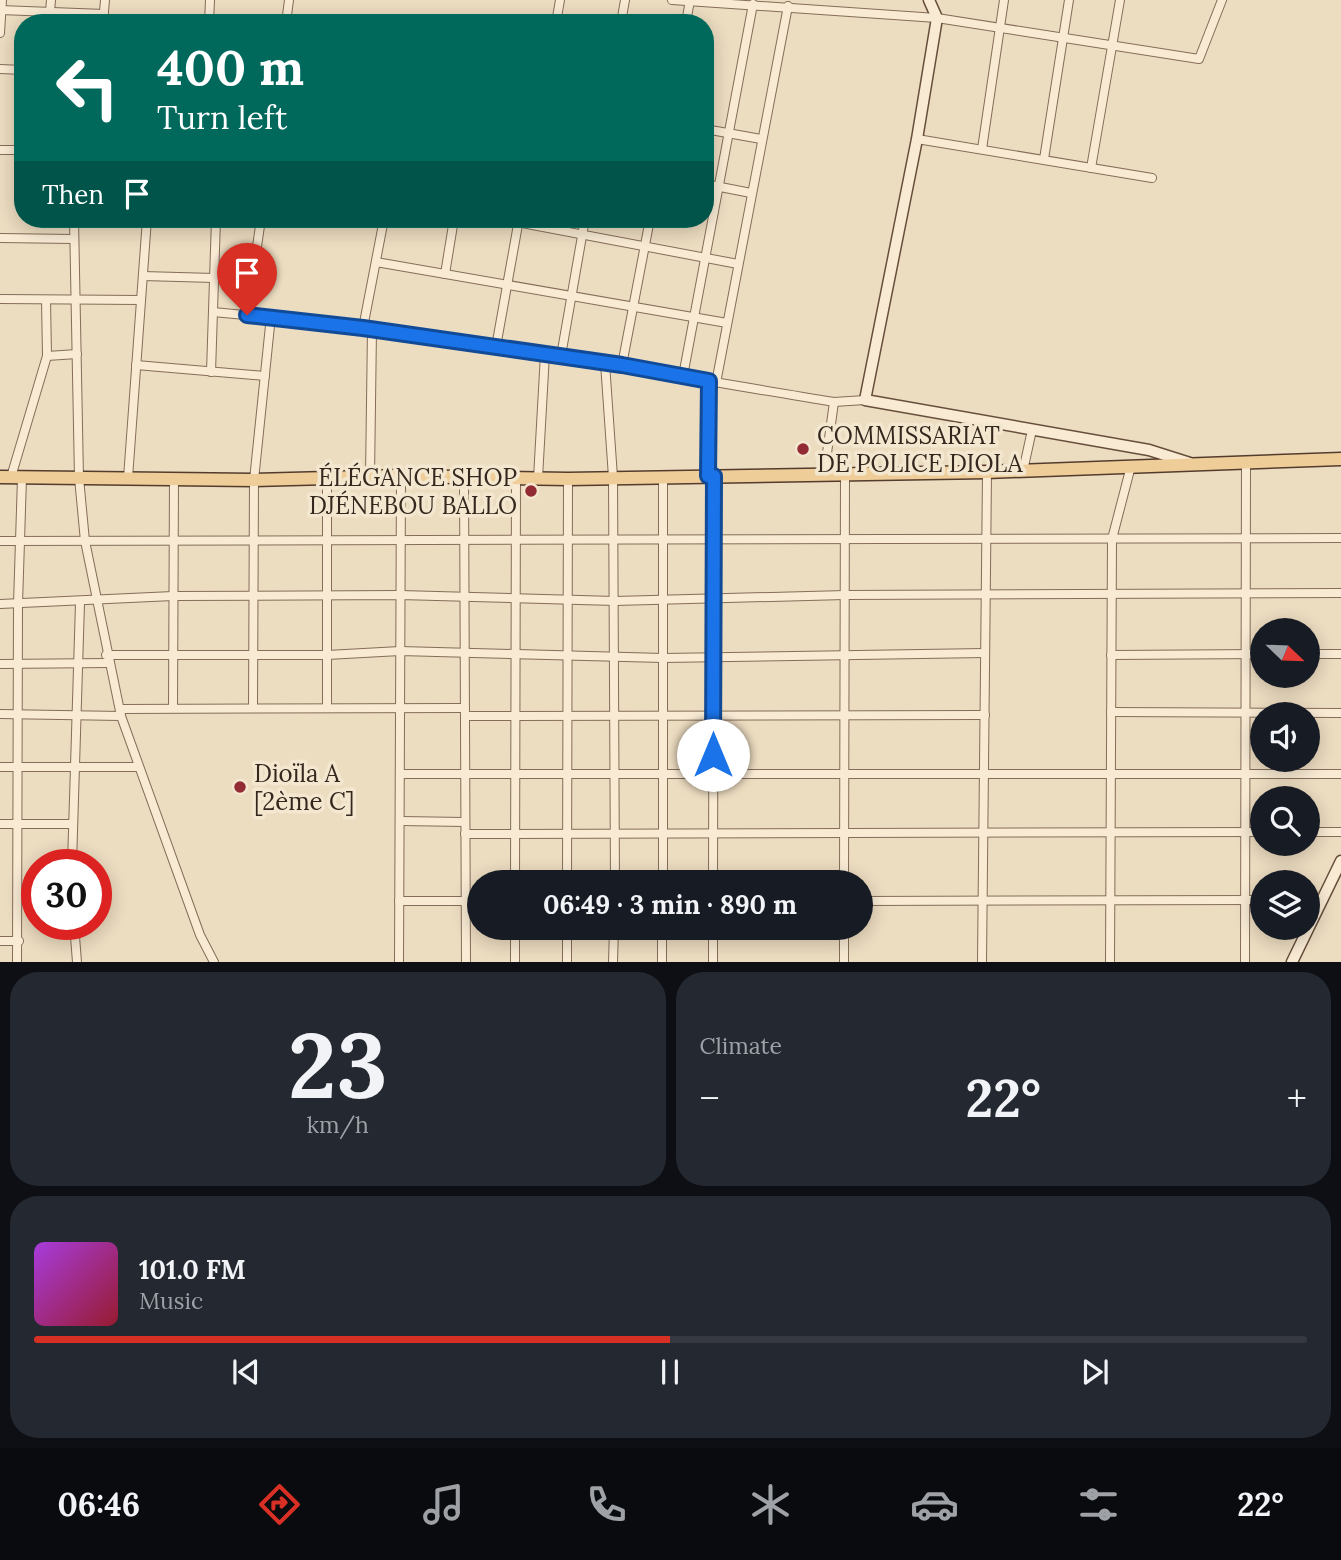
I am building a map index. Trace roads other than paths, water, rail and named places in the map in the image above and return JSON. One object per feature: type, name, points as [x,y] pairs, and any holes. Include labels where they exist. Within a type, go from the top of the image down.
[{"type":"main road","points":[[11,478],[254,480],[401,476],[568,479],[845,475],[1246,464],[1341,458]]},
{"type":"street","points":[[0,33],[2,0]]},
{"type":"street","points":[[50,14],[51,0]]},
{"type":"street","points":[[672,0],[937,18],[1199,59],[1222,0]]},
{"type":"street","points":[[865,400],[918,139],[937,18],[929,0]]},
{"type":"street","points":[[982,149],[1004,0]]},
{"type":"street","points":[[1044,159],[1069,0]]},
{"type":"street","points":[[1091,167],[1120,0]]},
{"type":"street","points":[[714,213],[753,4]]},
{"type":"street","points":[[713,870],[713,382],[727,323],[788,6]]},
{"type":"street","points":[[0,10],[73,14]]},
{"type":"street","points":[[714,132],[761,139]]},
{"type":"street","points":[[918,139],[1152,178]]},
{"type":"street","points":[[714,185],[751,192]]},
{"type":"street","points":[[74,228],[79,478],[85,541],[107,659],[120,712],[138,767],[200,935],[214,961]]},
{"type":"street","points":[[128,478],[146,228]]},
{"type":"street","points":[[211,372],[216,228]]},
{"type":"street","points":[[247,315],[260,228]]},
{"type":"street","points":[[370,477],[367,329],[382,228]]},
{"type":"street","points":[[445,274],[453,228]]},
{"type":"street","points":[[496,347],[518,228]]},
{"type":"street","points":[[555,228],[738,264]]},
{"type":"street","points":[[561,356],[583,228]]},
{"type":"street","points":[[622,365],[648,228]]},
{"type":"street","points":[[683,376],[711,228]]},
{"type":"street","points":[[0,238],[75,239]]},
{"type":"street","points":[[376,262],[727,323]]},
{"type":"street","points":[[143,276],[214,278]]},
{"type":"street","points":[[0,299],[141,300]]},
{"type":"street","points":[[17,961],[20,541],[11,478],[47,356],[46,300]]},
{"type":"street","points":[[213,312],[271,316],[561,356],[834,402],[865,400],[1149,450],[1194,464]]},
{"type":"street","points":[[253,708],[254,480],[271,316]]},
{"type":"street","points":[[47,356],[77,354]]},
{"type":"street","points":[[538,478],[545,354]]},
{"type":"street","points":[[605,363],[613,477],[615,870]]},
{"type":"street","points":[[136,365],[265,376]]},
{"type":"street","points":[[824,475],[834,402]]},
{"type":"street","points":[[1023,471],[1032,430]]},
{"type":"street","points":[[1245,961],[1246,464]]},
{"type":"street","points":[[1111,961],[1112,539],[1131,466]]},
{"type":"street","points":[[982,961],[987,472]]},
{"type":"street","points":[[844,870],[845,475]]},
{"type":"street","points":[[399,961],[401,476]]},
{"type":"street","points":[[663,476],[663,870]]},
{"type":"street","points":[[327,478],[327,708]]},
{"type":"street","points":[[464,478],[466,961]]},
{"type":"street","points":[[515,870],[516,478]]},
{"type":"street","points":[[173,708],[174,479]]},
{"type":"street","points":[[567,870],[568,479]]},
{"type":"street","points":[[0,541],[1341,538]]},
{"type":"street","points":[[0,604],[80,603],[173,596],[400,595],[615,601],[845,594],[1341,593]]},
{"type":"street","points":[[72,849],[80,603]]},
{"type":"street","points":[[0,664],[78,664],[107,659],[173,655],[327,655],[400,651],[514,657],[616,658],[985,653]]},
{"type":"street","points":[[1111,655],[1250,654]]},
{"type":"street","points":[[1320,654],[1341,654]]},
{"type":"street","points":[[0,714],[76,715],[173,708],[400,707],[568,718],[985,715]]},
{"type":"street","points":[[1111,712],[1341,713]]},
{"type":"street","points":[[0,768],[138,767]]},
{"type":"street","points":[[400,774],[1341,774]]},
{"type":"street","points":[[400,821],[465,822]]},
{"type":"street","points":[[0,824],[73,824]]},
{"type":"street","points":[[465,834],[1250,832]]},
{"type":"street","points":[[1320,832],[1341,832]]},
{"type":"street","points":[[1292,961],[1321,900],[1335,884],[1341,861]]},
{"type":"street","points":[[873,901],[1250,900]]},
{"type":"street","points":[[400,901],[466,902]]},
{"type":"street","points":[[75,940],[77,961]]},
{"type":"street","points":[[515,940],[515,961]]},
{"type":"street","points":[[567,940],[567,961]]},
{"type":"street","points":[[613,961],[614,940]]},
{"type":"street","points":[[662,940],[662,961]]},
{"type":"street","points":[[713,940],[713,961]]},
{"type":"street","points":[[844,940],[844,961]]},
{"type":"street","points":[[0,941],[19,941]]},
{"type":"place","name":"COMMISSARIAT DE POLICE DIOLA","points":[[803,449]]},
{"type":"place","name":"ÉLÉGANCE SHOP DJÉNEBOU BALLO","points":[[531,491]]},
{"type":"place","name":"Dioïla A [2ème C]","points":[[240,787]]}]
